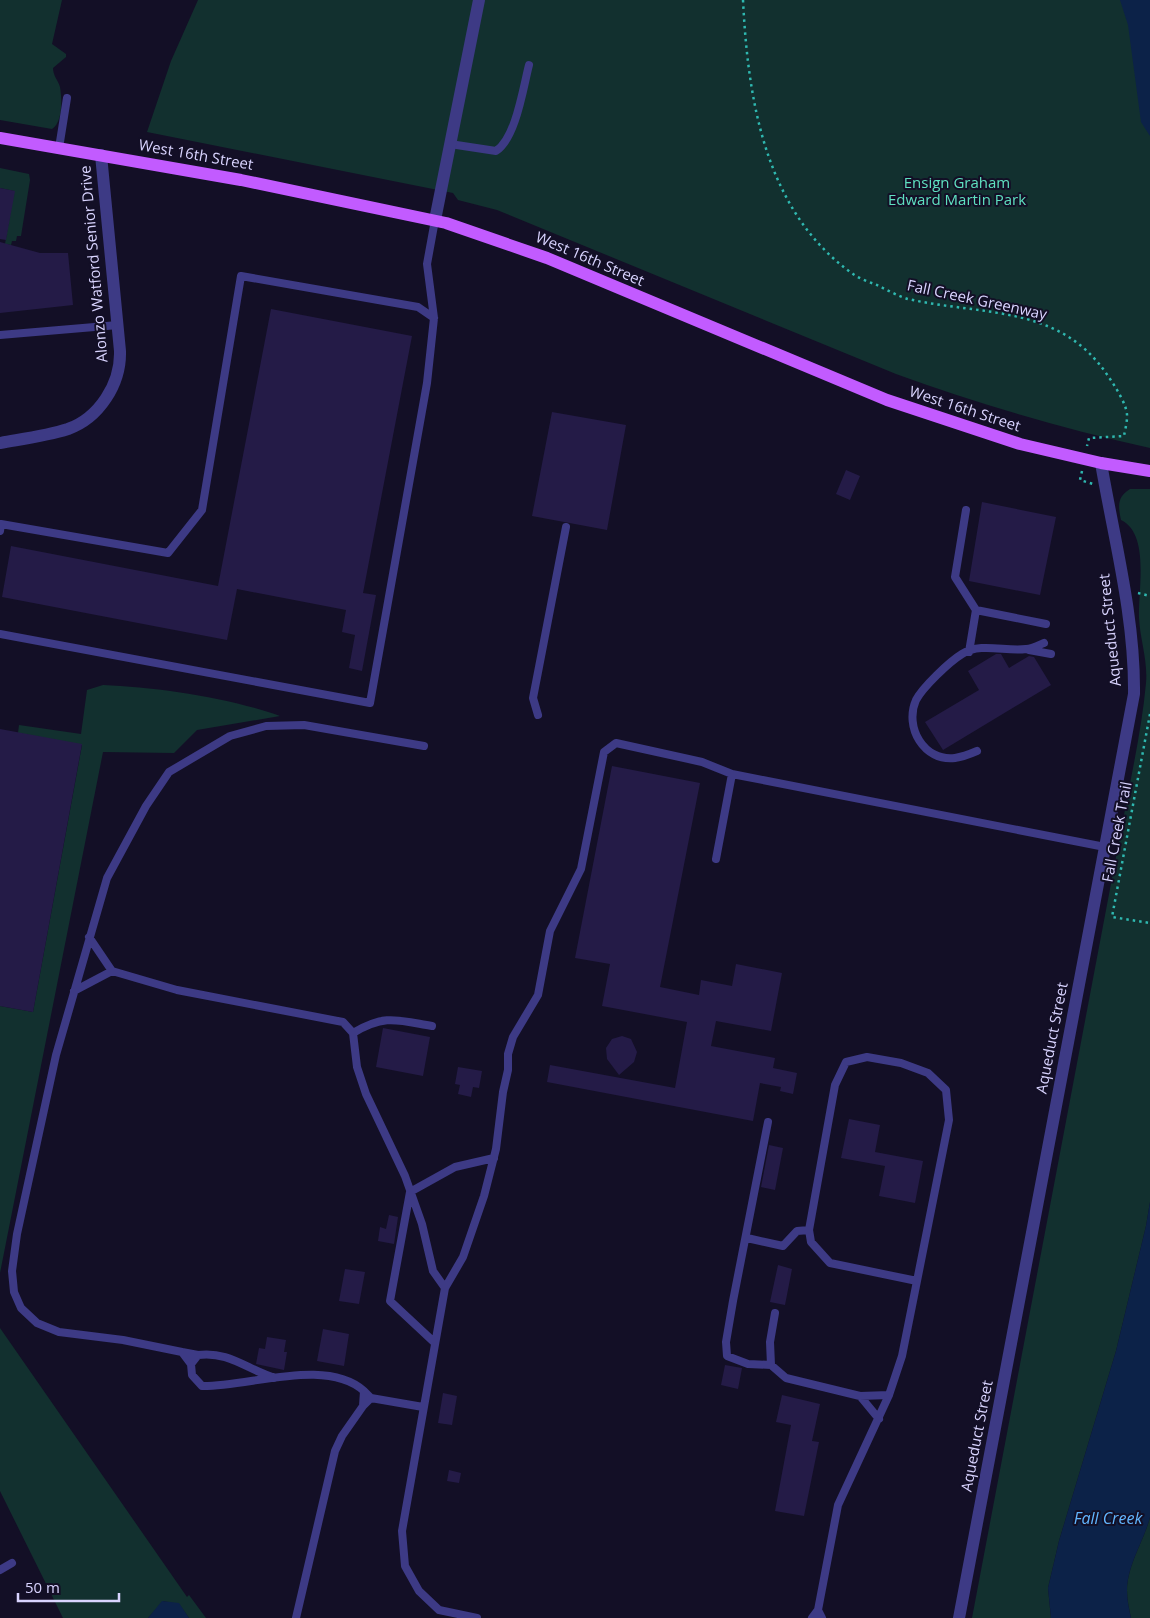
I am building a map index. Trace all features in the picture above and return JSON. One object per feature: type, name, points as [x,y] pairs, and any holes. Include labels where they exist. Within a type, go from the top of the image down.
[{"type":"main road","name":"West 16th Street","points":[[0,138],[250,182],[435,220],[540,255],[887,400],[984,434],[1101,463],[1150,471]]},
{"type":"street","points":[[435,220],[480,0]]},
{"type":"street","name":"Alonzo Watford Senior Drive","points":[[0,443],[69,428],[99,407],[111,390],[119,367],[118,325],[101,155]]},
{"type":"street","name":"Aqueduct Street","points":[[959,1618],[1134,694],[1134,674],[1125,593],[1101,463]]},
{"type":"lane","points":[[450,144],[496,151],[503,147],[511,131],[529,65]]},
{"type":"lane","points":[[59,148],[67,98]]},
{"type":"lane","points":[[0,634],[370,703],[426,384],[434,318],[427,264],[435,220]]},
{"type":"lane","points":[[0,531],[1,524],[168,553],[202,510],[241,276],[418,307],[434,318]]},
{"type":"lane","points":[[0,335],[118,325]]},
{"type":"lane","points":[[966,510],[955,577],[976,610],[969,652]]},
{"type":"lane","points":[[538,715],[532,698],[566,527]]},
{"type":"lane","points":[[976,610],[1046,624]]},
{"type":"lane","points":[[1027,650],[1044,643]]},
{"type":"lane","points":[[977,751],[954,759],[933,755],[921,745],[914,731],[912,717],[916,700],[943,669],[963,653],[991,647],[1051,654]]},
{"type":"lane","points":[[275,1378],[256,1372],[234,1359],[213,1353],[198,1355],[124,1340],[59,1332],[37,1323],[22,1308],[14,1292],[12,1272],[17,1234],[56,1055],[88,937],[107,878],[146,806],[169,772],[230,736],[266,726],[304,725],[424,746]]},
{"type":"lane","points":[[477,1618],[439,1610],[420,1591],[404,1566],[402,1531],[445,1288],[463,1256],[484,1196],[494,1158],[508,1070],[508,1054],[513,1037],[538,995],[550,931],[581,869],[604,752],[616,743],[702,762],[732,774],[1105,847]]},
{"type":"lane","points":[[716,859],[732,774]]},
{"type":"lane","points":[[88,937],[112,971],[177,990],[343,1022],[353,1033],[357,1067],[366,1094],[410,1192],[422,1224],[433,1271],[445,1288]]},
{"type":"lane","points":[[74,991],[112,971]]},
{"type":"lane","points":[[353,1033],[370,1023],[389,1019],[432,1026]]},
{"type":"lane","points":[[812,1618],[818,1610],[838,1506],[890,1395],[902,1356],[917,1281],[948,1120],[946,1090],[928,1073],[900,1063],[867,1057],[846,1062],[835,1085],[809,1230],[811,1242],[830,1263],[917,1281]]},
{"type":"lane","points":[[768,1122],[726,1342],[727,1356],[748,1364],[771,1365],[786,1378],[860,1396],[890,1395]]},
{"type":"lane","points":[[410,1192],[455,1167],[494,1158]]},
{"type":"lane","points":[[410,1192],[390,1301],[435,1343]]},
{"type":"lane","points":[[747,1238],[783,1246],[797,1231],[809,1230]]},
{"type":"lane","points":[[771,1365],[770,1342],[775,1314]]},
{"type":"lane","points":[[182,1352],[191,1364],[192,1375],[202,1386],[221,1386],[295,1375],[340,1378],[354,1382],[371,1398],[423,1407]]},
{"type":"lane","points":[[191,1364],[198,1355]]},
{"type":"lane","points":[[363,1406],[364,1391]]},
{"type":"lane","points":[[860,1396],[879,1419]]},
{"type":"lane","points":[[296,1618],[335,1451],[342,1436],[363,1406],[371,1398]]},
{"type":"lane","points":[[0,1570],[12,1563]]},
{"type":"lane","points":[[818,1610],[822,1618]]},
{"type":"path","name":"Fall Creek Greenway","points":[[743,0],[745,42],[761,137],[774,174],[795,213],[818,243],[854,275],[907,298],[987,310],[1041,322],[1076,340],[1098,360],[1128,415],[1124,436],[1089,438]]},
{"type":"path","points":[[1080,480],[1093,484]]},
{"type":"path","points":[[1132,592],[1150,596]]},
{"type":"path","name":"Fall Creek Trail","points":[[1150,714],[1112,916],[1150,924]]},
{"type":"green space","points":[[0,0],[62,0],[52,44],[66,54],[66,57],[53,68],[60,87],[61,104],[60,116],[56,126],[52,129],[0,120]]},
{"type":"green space","name":"Ensign Graham Edward Martin Park","points":[[198,0],[1150,0],[1150,448],[1022,415],[896,374],[497,210],[458,200],[453,193],[147,132],[171,61]]},
{"type":"green space","points":[[0,168],[29,174],[30,180],[21,236],[17,236],[16,241],[12,241],[11,245],[5,244],[14,191],[0,188]]},
{"type":"green space","points":[[1130,489],[1150,489],[1150,1202],[1116,1351],[1059,1541],[1048,1588],[1051,1618],[972,1618],[1142,716],[1146,675],[1139,618],[1141,578],[1139,550],[1136,537],[1130,527],[1121,520],[1119,510],[1123,495]]},
{"type":"green space","points":[[103,685],[193,694],[239,704],[280,716],[197,730],[174,753],[103,752],[0,1273],[0,1006],[33,1012],[82,745],[18,733],[19,725],[81,734],[87,690]]},
{"type":"green space","points":[[0,1328],[187,1597],[189,1595],[206,1618],[189,1618],[179,1604],[163,1601],[148,1618],[63,1618],[0,1491]]},
{"type":"green space","points":[[1150,1517],[1150,1618],[1131,1618],[1127,1598],[1128,1581]]},
{"type":"water","points":[[1120,0],[1150,0],[1150,136],[1141,122],[1128,25]]},
{"type":"water","name":"Fall Creek","points":[[1150,1202],[1150,1517],[1128,1581],[1127,1598],[1131,1618],[1051,1618],[1048,1588],[1059,1541],[1116,1351]]},
{"type":"water","points":[[162,1601],[179,1603],[189,1618],[148,1618]]},
{"type":"building","points":[[0,188],[15,191],[6,240],[0,239]]},
{"type":"building","points":[[0,242],[40,253],[68,253],[73,305],[0,313]]},
{"type":"building","points":[[271,309],[412,336],[363,593],[376,595],[362,671],[349,668],[355,635],[342,632],[346,610],[237,589],[227,640],[2,597],[11,546],[218,586]]},
{"type":"building","points":[[552,412],[626,425],[607,530],[532,516]]},
{"type":"building","points":[[846,470],[860,476],[850,500],[836,494]]},
{"type":"building","points":[[982,502],[1056,517],[1040,595],[969,581]]},
{"type":"building","points":[[996,654],[1001,654],[1009,668],[1029,656],[1034,657],[1051,685],[943,750],[925,722],[979,690],[968,671]]},
{"type":"building","points":[[0,729],[82,744],[33,1012],[0,1006]]},
{"type":"building","points":[[612,766],[700,783],[660,987],[699,995],[701,980],[732,986],[736,964],[782,973],[771,1031],[716,1021],[711,1046],[775,1058],[773,1068],[797,1073],[793,1094],[780,1091],[781,1087],[760,1083],[753,1121],[547,1082],[550,1065],[675,1088],[687,1022],[602,1006],[610,964],[575,958]]},
{"type":"building","points":[[383,1028],[430,1037],[423,1076],[376,1067]]},
{"type":"building","points":[[622,1036],[631,1039],[637,1052],[634,1062],[619,1075],[607,1059],[606,1048],[612,1039]]},
{"type":"building","points":[[458,1067],[482,1071],[479,1088],[473,1087],[471,1097],[458,1094],[460,1085],[455,1084]]},
{"type":"building","points":[[849,1119],[880,1125],[875,1152],[923,1161],[915,1203],[879,1196],[885,1166],[841,1158]]},
{"type":"building","points":[[769,1145],[783,1148],[775,1190],[761,1187]]},
{"type":"building","points":[[389,1215],[398,1217],[394,1244],[378,1241],[380,1227],[386,1229]]},
{"type":"building","points":[[778,1265],[792,1269],[785,1305],[770,1302]]},
{"type":"building","points":[[345,1269],[365,1272],[359,1304],[339,1301]]},
{"type":"building","points":[[323,1329],[349,1334],[344,1366],[317,1361]]},
{"type":"building","points":[[267,1337],[286,1340],[284,1352],[287,1352],[284,1370],[256,1364],[259,1348],[265,1349]]},
{"type":"building","points":[[725,1365],[742,1368],[738,1389],[721,1385]]},
{"type":"building","points":[[443,1393],[457,1396],[452,1425],[438,1423]]},
{"type":"building","points":[[782,1395],[820,1404],[812,1441],[819,1442],[804,1516],[775,1511],[791,1425],[776,1422]]},
{"type":"building","points":[[449,1470],[461,1473],[459,1483],[447,1481]]}]
